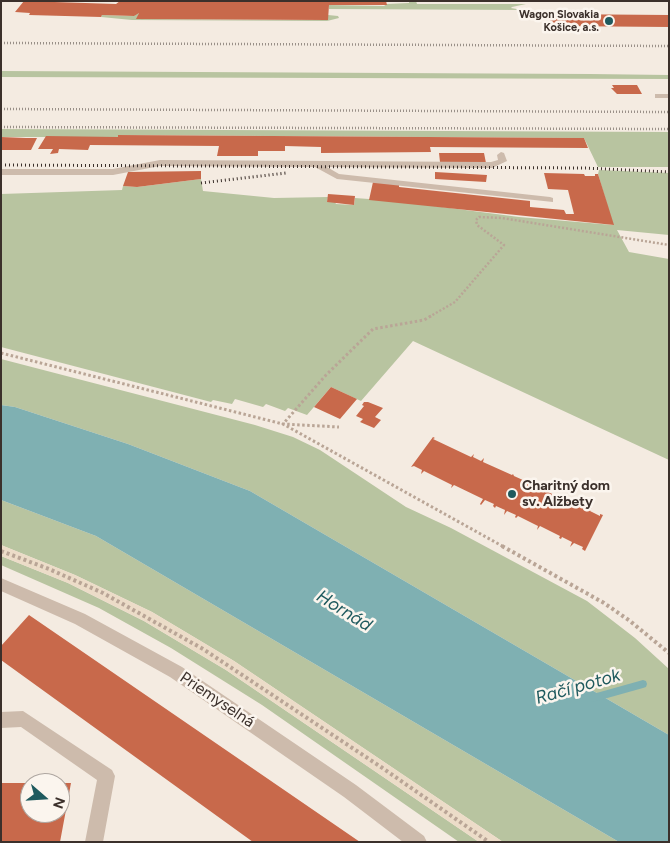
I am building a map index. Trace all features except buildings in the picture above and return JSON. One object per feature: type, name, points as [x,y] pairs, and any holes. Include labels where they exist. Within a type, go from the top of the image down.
[{"type":"street","points":[[658,96],[669,96]]},
{"type":"street","points":[[1,172],[113,172],[160,163],[492,165],[503,161],[501,155]]},
{"type":"street","points":[[312,164],[330,170],[337,176],[550,200]]},
{"type":"street","name":"Priemyselná","points":[[1,584],[80,619],[176,672],[350,791],[418,842]]},
{"type":"street","points":[[1,720],[23,719],[106,776],[94,842]]},
{"type":"path","points":[[283,424],[326,375],[373,328],[424,320],[455,302],[504,245],[502,241],[477,225],[476,220],[479,217],[502,218],[669,245]]},
{"type":"path","points":[[1,353],[283,424],[339,427]]},
{"type":"path","points":[[283,424],[604,603],[630,621],[669,653]]},
{"type":"path","points":[[1,552],[49,569],[103,593],[204,649],[381,767],[489,842]]},
{"type":"green space","points":[[409,1],[416,1],[417,4],[526,4],[511,8],[522,10],[329,9],[329,5],[384,6],[387,4],[409,3]]},
{"type":"green space","points":[[136,13],[139,13],[137,19],[327,20],[328,15],[338,16],[339,18],[327,21],[132,20],[101,17],[102,15],[134,16]]},
{"type":"green space","points":[[1,71],[590,74],[669,75],[669,79],[1,77]]},
{"type":"green space","points":[[1,129],[669,132],[669,167],[598,167],[584,138],[119,135],[118,137],[1,137]]},
{"type":"green space","points":[[599,170],[669,173],[669,235],[617,230],[629,252],[669,259],[669,460],[413,341],[361,401],[331,387],[307,415],[288,408],[285,411],[266,404],[263,407],[235,399],[232,404],[213,400],[211,402],[1,347],[1,194],[122,190],[123,186],[137,187],[201,179],[203,191],[274,198],[328,197],[327,202],[354,205],[355,198],[396,201],[519,217],[613,225],[598,174]]},
{"type":"green space","points":[[1,359],[255,425],[293,437],[320,450],[406,507],[451,528],[587,601],[635,638],[669,669],[669,735],[250,491],[128,444],[15,407],[1,405]]},
{"type":"green space","points":[[1,500],[96,536],[619,842],[503,842],[234,661],[152,612],[75,575],[1,545]]},
{"type":"green space","points":[[1,556],[68,583],[144,621],[226,670],[479,842],[459,842],[262,705],[171,648],[99,608],[1,565]]},
{"type":"shaded area","points":[[1,545],[75,575],[152,612],[234,661],[503,842],[479,842],[226,670],[144,621],[68,583],[1,556]]},
{"type":"water","name":"Hornád","points":[[1,405],[15,407],[128,444],[250,491],[669,735],[669,842],[619,842],[96,536],[1,500]]},
{"type":"waterway","name":"Račí potok","points":[[593,698],[643,684]]},
{"type":"railway","points":[[1,43],[669,46]]},
{"type":"railway","points":[[1,109],[669,112]]},
{"type":"railway","points":[[1,127],[669,129]]},
{"type":"railway","points":[[1,165],[585,168],[669,172]]},
{"type":"railway","points":[[201,183],[286,173]]},
{"type":"place","name":"Wagon Slovakia Košice, a.s.","points":[[609,21]]},
{"type":"place","name":"Charitný dom sv. Alžbety","points":[[512,494]]}]
